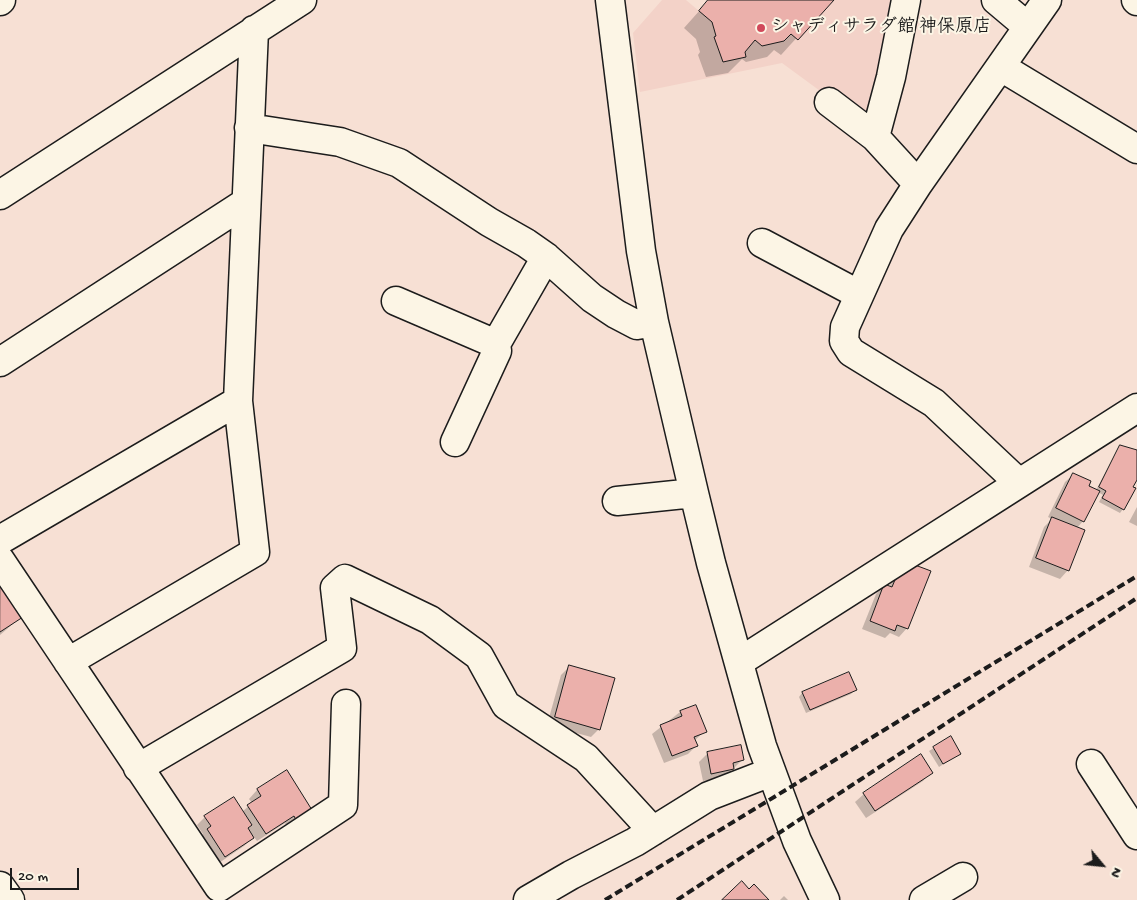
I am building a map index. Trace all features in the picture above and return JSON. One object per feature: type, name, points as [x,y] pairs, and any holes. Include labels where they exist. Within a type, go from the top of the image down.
[{"type":"street","points":[[0,194],[302,0]]},
{"type":"street","points":[[610,0],[629,170],[654,322],[694,493],[739,662],[771,772],[797,841],[825,900]]},
{"type":"street","points":[[875,137],[906,0]]},
{"type":"street","points":[[996,0],[1028,27]]},
{"type":"street","points":[[1019,483],[934,403],[851,352],[844,341],[844,327],[889,229],[918,184],[1047,0]]},
{"type":"street","points":[[68,662],[255,552],[238,401],[245,203],[254,30]]},
{"type":"street","points":[[1001,67],[1137,150]]},
{"type":"street","points":[[829,102],[875,137],[918,184]]},
{"type":"street","points":[[249,128],[340,142],[399,163],[546,257],[592,298],[616,314],[637,325],[654,322]]},
{"type":"street","points":[[0,362],[245,203]]},
{"type":"street","points":[[762,243],[858,294]]},
{"type":"street","points":[[455,442],[497,351],[496,344],[546,257]]},
{"type":"street","points":[[396,300],[496,344]]},
{"type":"street","points":[[0,540],[238,401]]},
{"type":"street","points":[[739,662],[1137,408]]},
{"type":"street","points":[[617,501],[694,493]]},
{"type":"street","points":[[0,560],[219,888],[343,805],[346,704]]},
{"type":"street","points":[[138,768],[342,648],[335,588],[345,580],[430,620],[479,656],[506,705],[586,758],[653,830]]},
{"type":"street","points":[[1091,764],[1137,835]]},
{"type":"street","points":[[528,900],[653,830],[708,796],[771,772]]},
{"type":"street","points":[[924,900],[963,878]]},
{"type":"street","points":[[0,886],[10,900]]},
{"type":"shaded area","points":[[662,0],[686,0],[699,11],[708,0],[902,0],[872,129],[782,63],[640,92],[633,33]]},
{"type":"building","name":"シャディサラダ館 神保原店","points":[[708,0],[834,0],[798,40],[791,34],[784,41],[762,46],[755,40],[745,52],[746,57],[723,62],[714,37],[716,36],[712,22],[699,11]]},
{"type":"building","points":[[1120,445],[1137,450],[1137,480],[1133,487],[1136,488],[1124,510],[1102,498],[1106,491],[1099,487]]},
{"type":"building","points":[[1073,473],[1091,481],[1089,486],[1100,491],[1084,522],[1056,508]]},
{"type":"building","points":[[1052,517],[1085,530],[1069,571],[1036,558]]},
{"type":"building","points":[[915,565],[931,571],[908,629],[897,625],[895,631],[870,621],[884,584],[892,587],[897,575]]},
{"type":"building","points":[[0,583],[23,617],[0,632]]},
{"type":"building","points":[[569,665],[615,678],[600,730],[555,717]]},
{"type":"building","points":[[849,672],[857,690],[810,710],[802,692]]},
{"type":"building","points":[[696,705],[707,732],[694,737],[698,746],[672,756],[660,725],[682,716],[680,711]]},
{"type":"building","points":[[951,736],[961,754],[943,764],[933,747]]},
{"type":"building","points":[[741,745],[744,760],[733,763],[734,769],[711,774],[707,752]]},
{"type":"building","points":[[921,754],[933,773],[875,811],[863,793]]},
{"type":"building","points":[[287,770],[312,810],[296,820],[294,816],[266,834],[247,805],[261,796],[257,789]]},
{"type":"building","points":[[234,797],[252,825],[248,828],[254,838],[225,857],[207,829],[211,826],[204,816]]},
{"type":"building","points":[[742,881],[749,889],[754,884],[769,900],[722,900]]},
{"type":"railway","points":[[605,900],[1137,576]]},
{"type":"railway","points":[[677,900],[1137,598]]},
{"type":"place","name":"シャディサラダ館 神保原店","points":[[761,28]]}]
